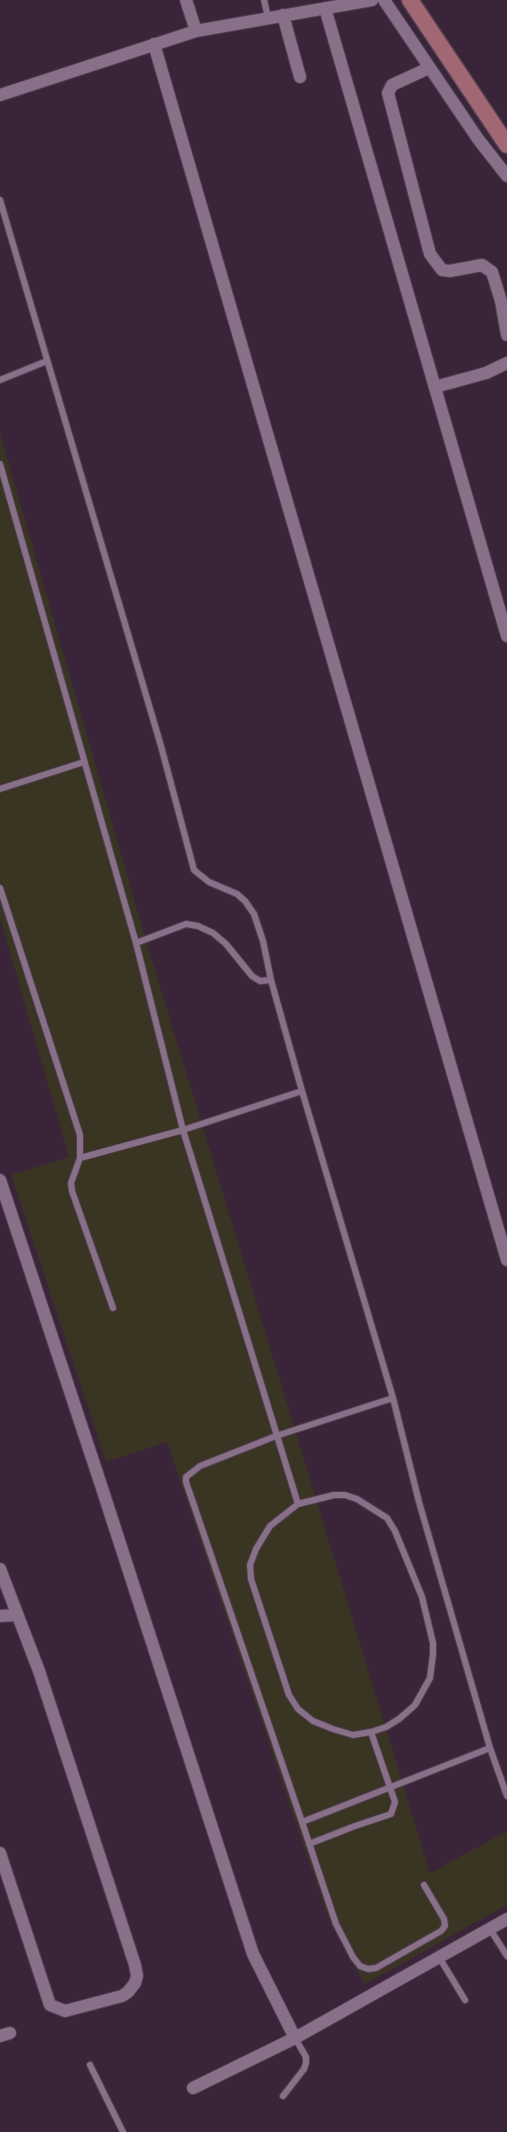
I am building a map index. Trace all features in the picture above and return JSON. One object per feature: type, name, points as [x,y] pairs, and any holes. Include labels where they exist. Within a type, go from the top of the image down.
[{"type":"main road","points":[[410,0],[507,145]]},
{"type":"street","points":[[186,0],[196,31]]},
{"type":"street","points":[[0,94],[196,31],[372,0]]},
{"type":"street","points":[[384,0],[478,139],[507,176]]},
{"type":"street","points":[[325,8],[507,636]]},
{"type":"street","points":[[283,15],[300,77]]},
{"type":"street","points":[[154,44],[507,1260]]},
{"type":"street","points":[[429,68],[392,86],[388,93],[430,254],[442,270],[450,271],[482,265],[492,272],[501,301],[507,335]]},
{"type":"street","points":[[435,387],[486,373],[507,363]]},
{"type":"street","points":[[0,1179],[253,1954],[296,2038]]},
{"type":"street","points":[[0,1569],[39,1671],[135,1965],[137,1976],[128,1992],[122,1996],[65,2011],[50,2005],[0,1853]]},
{"type":"street","points":[[0,1616],[17,1615]]},
{"type":"street","points":[[193,2088],[296,2038],[507,1919]]},
{"type":"lane","points":[[264,0],[268,17]]},
{"type":"lane","points":[[0,200],[161,746],[194,870],[209,882],[237,894],[250,906],[263,941],[302,1091],[393,1398],[419,1502],[490,1748],[507,1796]]},
{"type":"lane","points":[[0,380],[47,361]]},
{"type":"lane","points":[[0,465],[136,943],[183,1130],[298,1504]]},
{"type":"lane","points":[[0,789],[84,762]]},
{"type":"lane","points":[[0,888],[80,1135],[80,1158],[71,1183],[72,1191],[113,1308]]},
{"type":"lane","points":[[136,943],[186,924],[198,926],[213,933],[226,944],[252,976],[260,981],[272,980]]},
{"type":"lane","points":[[80,1158],[183,1130],[302,1091]]},
{"type":"lane","points":[[393,1398],[276,1436],[200,1466],[188,1474],[186,1482],[336,1924],[360,1966],[368,1969],[376,1968],[441,1931],[445,1926],[444,1919],[424,1885]]},
{"type":"lane","points":[[345,1495],[376,1509],[387,1518],[395,1531],[422,1597],[433,1643],[434,1654],[430,1678],[422,1695],[408,1713],[371,1732],[353,1735],[333,1729],[313,1721],[298,1709],[289,1695],[251,1579],[250,1564],[270,1526],[298,1504],[320,1497],[345,1495]]},
{"type":"lane","points":[[309,1844],[391,1814],[394,1802],[371,1732]]},
{"type":"lane","points":[[302,1822],[490,1748]]},
{"type":"lane","points":[[490,1929],[507,1956]]},
{"type":"lane","points":[[439,1957],[465,2000]]},
{"type":"lane","points":[[283,2096],[306,2063],[306,2057],[296,2038]]},
{"type":"lane","points":[[90,2065],[123,2132]]},
{"type":"shaded area","points":[[0,433],[144,934],[430,1873],[507,1831],[507,1905],[365,1984],[330,1923],[167,1442],[106,1462],[11,1175],[69,1157],[0,918]]}]
